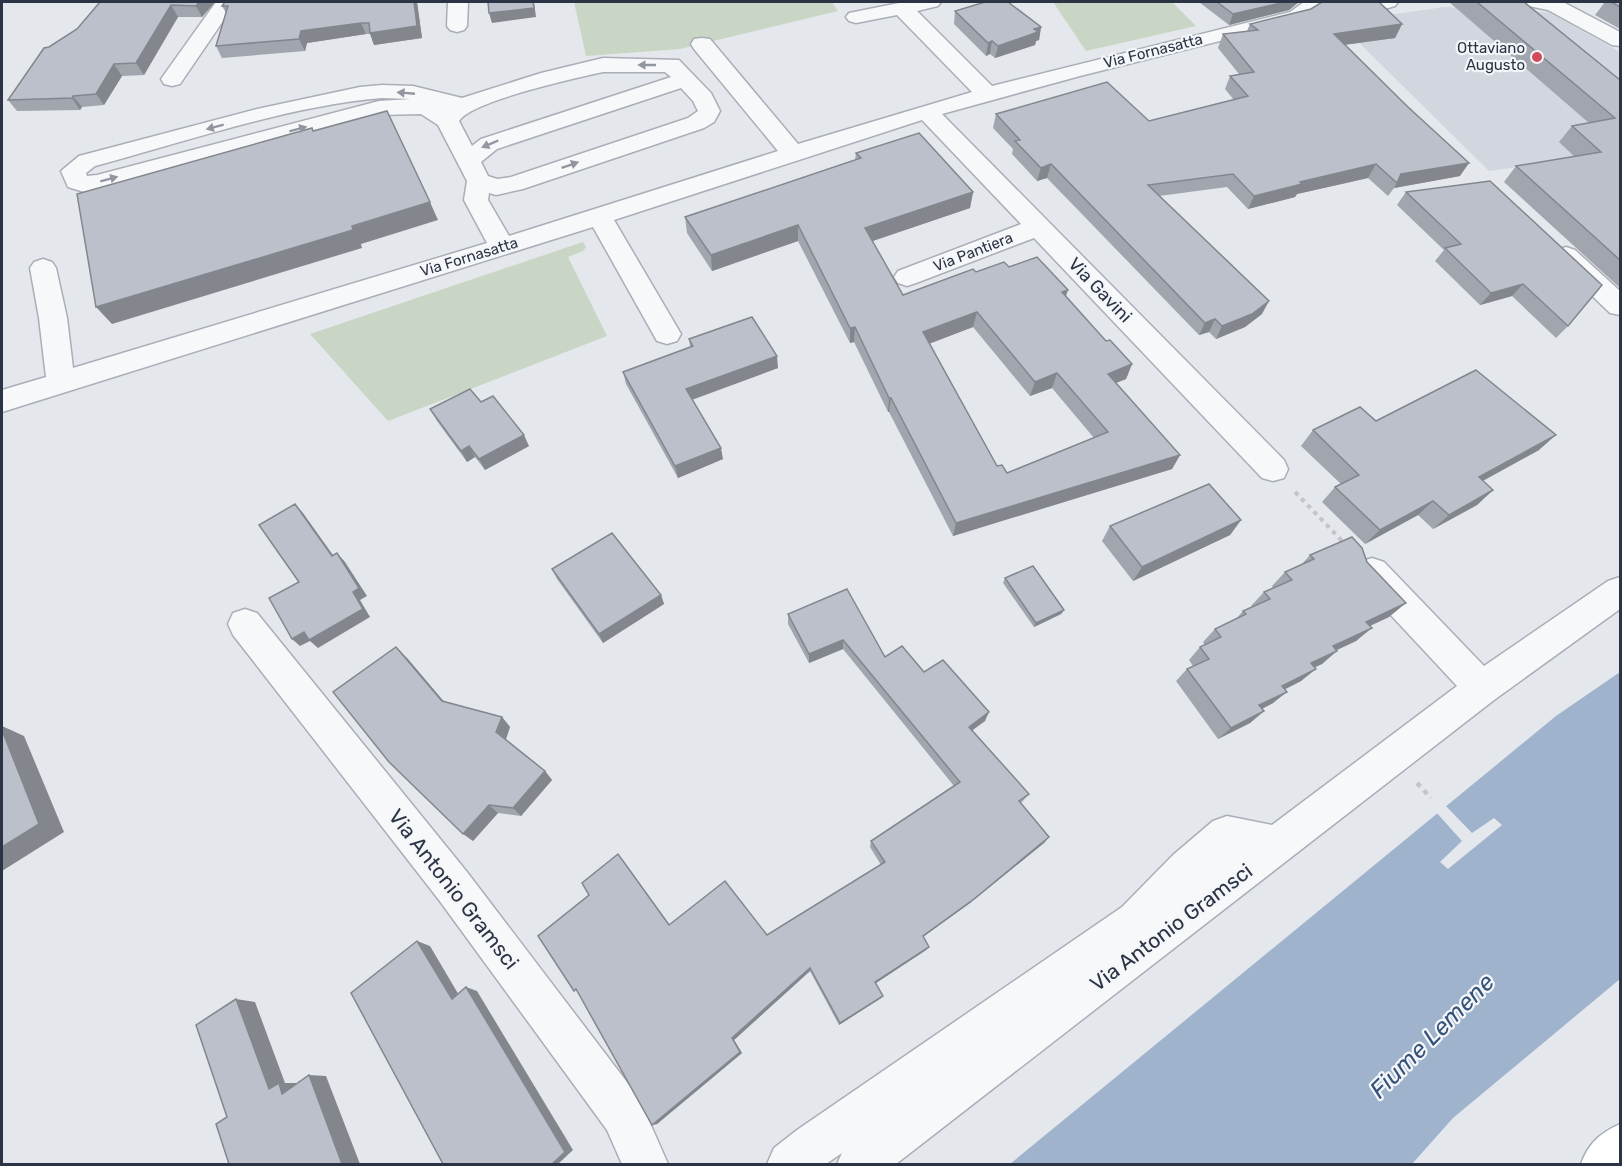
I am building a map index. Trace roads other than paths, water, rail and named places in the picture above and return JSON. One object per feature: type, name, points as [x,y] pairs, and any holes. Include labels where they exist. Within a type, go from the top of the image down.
[{"type":"main road","points":[[1604,1164],[1620,1147]]},
{"type":"street","points":[[172,79],[226,2]]},
{"type":"street","points":[[457,26],[458,2]]},
{"type":"street","points":[[856,18],[932,2]]},
{"type":"street","points":[[1313,2],[1340,6],[1388,2]]},
{"type":"street","name":"Via Fornasatta","points":[[2,401],[512,244],[792,152],[926,111],[1072,71],[1297,16],[1313,2]]},
{"type":"street","points":[[1536,2],[1554,5],[1620,40]]},
{"type":"street","points":[[1572,14],[1600,5]]},
{"type":"street","points":[[902,8],[988,95]]},
{"type":"street","points":[[702,44],[792,152]]},
{"type":"street","points":[[473,170],[496,187],[514,184],[696,123],[706,117],[709,111],[703,98],[671,65],[603,65],[549,78],[455,113],[405,106],[379,108],[97,183],[77,182],[73,171],[87,161],[285,108],[356,94],[406,92],[434,97],[448,104],[455,113],[473,170],[476,200],[512,244]]},
{"type":"street","points":[[473,170],[489,144],[685,80]]},
{"type":"street","name":"Via Gavini","points":[[926,111],[1273,469]]},
{"type":"street","points":[[512,244],[501,201],[514,184]]},
{"type":"street","points":[[599,216],[667,334]]},
{"type":"street","name":"Via Pantiera","points":[[907,277],[1039,227]]},
{"type":"street","points":[[1550,241],[1620,306]]},
{"type":"street","points":[[43,268],[53,318],[61,383]]},
{"type":"street","points":[[1365,565],[1482,688]]},
{"type":"street","name":"Via Antonio Gramsci","points":[[860,1164],[1482,688],[1620,591]]},
{"type":"street","name":"Via Antonio Gramsci","points":[[245,624],[453,886],[623,1114],[645,1164]]},
{"type":"street","points":[[790,1164],[999,1014],[1136,921],[1187,869],[1227,835],[1277,846]]},
{"type":"water","name":"Fiume Lemene","points":[[1620,672],[1620,979],[1453,1118],[1412,1164],[1010,1164],[1556,716]]},
{"type":"place","name":"Ottaviano Augusto","points":[[1537,57]]}]
